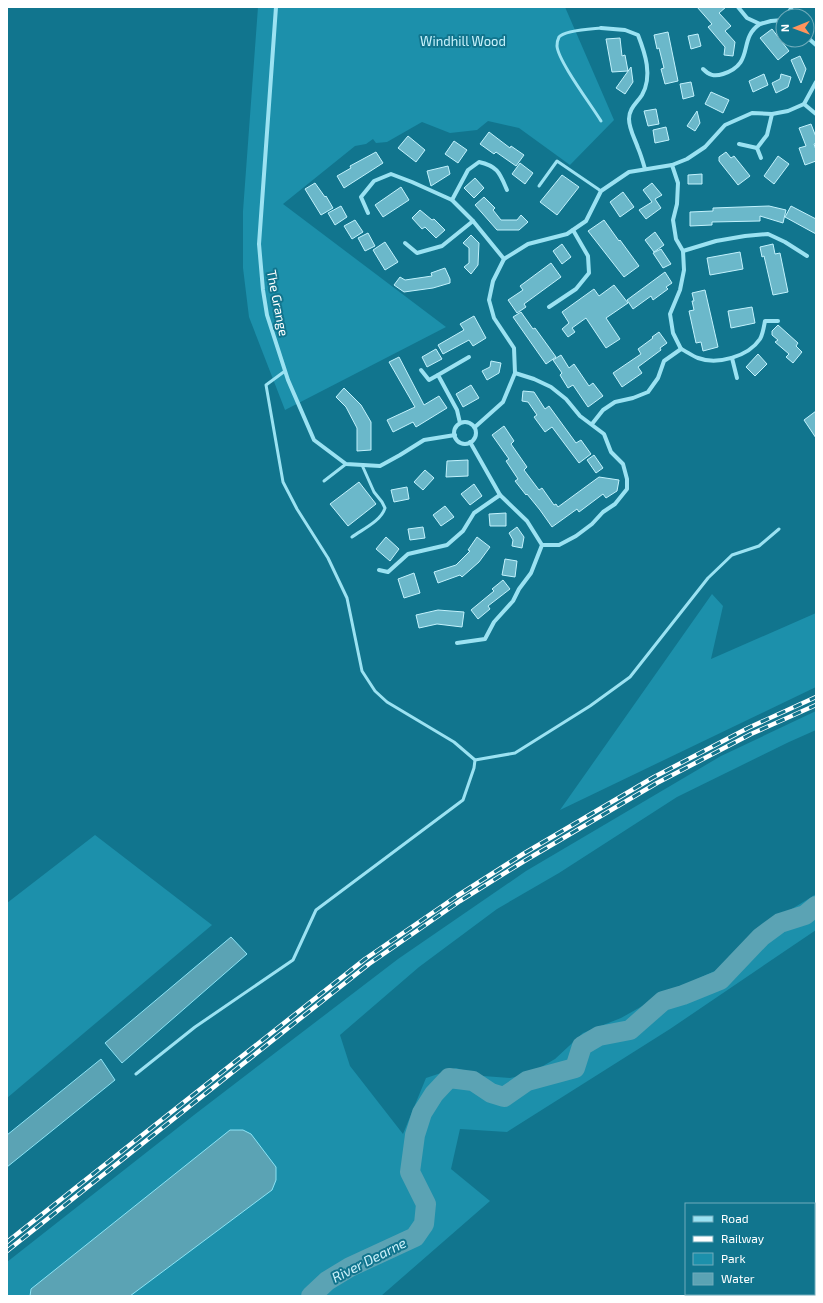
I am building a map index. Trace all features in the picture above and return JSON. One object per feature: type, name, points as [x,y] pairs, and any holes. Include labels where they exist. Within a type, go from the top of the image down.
[{"type":"street","name":"The Grange","points":[[276,7],[259,244],[263,290],[267,315],[285,371],[314,440],[346,464]]},
{"type":"street","points":[[738,7],[747,18],[760,24]]},
{"type":"street","points":[[703,69],[708,74],[719,76],[734,69],[743,59],[751,32],[760,24],[775,21]]},
{"type":"street","points":[[601,28],[625,30],[638,35],[642,45],[647,64],[647,82],[642,95],[632,105],[629,118],[632,133],[645,169]]},
{"type":"street","points":[[475,427],[503,402],[515,373],[514,348],[494,318],[489,300],[493,281],[504,260],[528,244],[567,234],[586,221],[600,191],[629,172],[672,165],[687,159],[705,147],[725,125],[752,112],[772,114],[788,111],[804,104],[816,82]]},
{"type":"street","points":[[804,104],[816,114]]},
{"type":"street","points":[[757,148],[767,135],[772,114]]},
{"type":"street","points":[[739,144],[757,148]]},
{"type":"street","points":[[757,148],[761,158]]},
{"type":"street","points":[[452,200],[468,170],[479,162],[490,164],[500,175],[507,190]]},
{"type":"street","points":[[672,165],[678,183],[678,204],[674,220],[675,232],[676,239],[683,251],[684,270],[680,290],[670,314],[673,332],[681,348],[698,358],[719,361],[732,358],[751,348],[760,338],[765,321],[778,321]]},
{"type":"street","points":[[368,212],[361,197],[374,181],[391,174],[452,200],[473,221],[504,260]]},
{"type":"street","points":[[405,243],[417,253],[442,246],[473,221]]},
{"type":"street","points":[[549,307],[576,289],[589,273],[588,256],[573,230]]},
{"type":"street","points":[[683,251],[716,241],[768,234],[785,242],[807,256]]},
{"type":"street","points":[[592,424],[603,410],[615,402],[633,398],[648,392],[658,378],[664,361],[681,348]]},
{"type":"street","points":[[421,370],[428,380],[469,357]]},
{"type":"street","points":[[732,358],[737,378]]},
{"type":"street","points":[[515,373],[534,379],[551,387],[566,399],[580,416],[604,434],[611,452],[623,464],[627,479],[627,489],[615,504],[603,512],[592,524],[576,536],[559,545],[542,545]]},
{"type":"street","points":[[438,375],[457,410],[460,423]]},
{"type":"street","points":[[467,422],[473,424],[475,427],[476,434],[470,442],[458,441],[455,435],[455,428],[460,423],[467,422]]},
{"type":"street","points":[[346,464],[380,466],[424,440],[455,435]]},
{"type":"street","points":[[470,442],[500,495],[527,520],[542,545]]},
{"type":"street","points":[[379,570],[388,572],[408,554],[446,545],[463,531],[474,513],[500,495]]},
{"type":"street","points":[[457,643],[485,639],[494,622],[513,601],[519,589],[531,573],[542,545]]},
{"type":"lane","points":[[601,28],[566,33],[560,36],[557,45],[566,66],[601,121]]},
{"type":"lane","points":[[539,186],[557,162],[600,191]]},
{"type":"lane","points":[[285,371],[266,384],[283,482],[297,508],[328,558],[347,598],[362,671],[375,691],[387,702],[454,742],[475,760]]},
{"type":"lane","points":[[324,481],[346,464]]},
{"type":"lane","points":[[352,537],[384,513],[385,508],[374,492],[362,465]]},
{"type":"lane","points":[[475,760],[514,753],[590,706],[630,677],[708,578],[732,555],[759,546],[779,529]]},
{"type":"lane","points":[[136,1074],[195,1027],[293,960],[316,910],[463,800],[474,768],[475,760]]},
{"type":"green space","name":"Windhill Wood","points":[[258,7],[565,7],[614,120],[570,165],[519,128],[488,121],[477,130],[450,133],[422,122],[387,142],[376,143],[373,139],[366,144],[355,146],[283,204],[446,327],[285,410],[249,317],[243,268],[243,211]]},
{"type":"green space","points":[[712,594],[723,606],[711,659],[816,613],[816,687],[560,810]]},
{"type":"green space","points":[[816,711],[816,730],[677,797],[559,873],[497,909],[419,967],[340,1035],[350,1066],[403,1134],[426,1078],[456,1068],[483,1076],[510,1078],[529,1074],[555,1059],[583,1033],[621,1018],[660,996],[719,969],[755,931],[816,894],[816,930],[670,1029],[507,1132],[460,1129],[451,1169],[490,1201],[381,1296],[7,1296],[7,1262],[194,1115],[398,959],[526,871],[721,756]]},
{"type":"green space","points":[[95,835],[212,925],[7,1098],[7,903]]},
{"type":"water","points":[[231,937],[247,954],[122,1063],[105,1043]]},
{"type":"water","points":[[101,1059],[115,1080],[7,1167],[7,1135]]},
{"type":"water","points":[[230,1130],[243,1130],[251,1134],[276,1167],[276,1180],[272,1190],[130,1296],[30,1296],[31,1289]]},
{"type":"building","points":[[697,7],[726,7],[719,13],[731,26],[725,31],[735,42],[733,56],[724,55],[725,47],[708,27],[712,24]]},
{"type":"building","points":[[772,29],[775,33],[775,48],[787,48],[789,51],[778,60],[760,38]]},
{"type":"building","points":[[668,32],[678,81],[665,84],[661,69],[664,68],[654,35]]},
{"type":"building","points":[[698,34],[701,46],[691,49],[688,36]]},
{"type":"building","points":[[620,38],[622,56],[625,55],[628,71],[612,72],[606,39]]},
{"type":"building","points":[[800,56],[806,69],[801,83],[791,60]]},
{"type":"building","points":[[631,67],[633,82],[625,94],[616,88]]},
{"type":"building","points":[[764,74],[768,85],[753,92],[749,81]]},
{"type":"building","points":[[781,74],[791,77],[788,87],[776,93],[772,83],[780,79]]},
{"type":"building","points":[[691,82],[694,96],[683,99],[680,84]]},
{"type":"building","points":[[711,92],[729,100],[723,113],[705,104]]},
{"type":"building","points":[[656,109],[659,124],[648,126],[644,111]]},
{"type":"building","points":[[697,111],[700,123],[695,131],[687,126]]},
{"type":"building","points":[[811,124],[816,137],[816,143],[814,144],[816,150],[816,161],[805,165],[799,148],[806,146],[799,128]]},
{"type":"building","points":[[666,127],[669,140],[655,143],[653,130]]},
{"type":"building","points":[[489,132],[510,148],[511,146],[524,155],[516,166],[496,152],[494,154],[480,144]]},
{"type":"building","points":[[408,136],[425,150],[416,162],[398,148]]},
{"type":"building","points":[[454,141],[467,150],[458,163],[445,154]]},
{"type":"building","points":[[376,152],[383,163],[344,188],[337,176],[351,168],[350,166]]},
{"type":"building","points":[[726,152],[731,158],[734,156],[750,176],[738,185],[719,161],[719,157]]},
{"type":"building","points":[[778,156],[789,164],[774,184],[764,176]]},
{"type":"building","points":[[520,163],[533,173],[525,184],[512,174]]},
{"type":"building","points":[[448,166],[450,174],[431,186],[427,171]]},
{"type":"building","points":[[702,174],[702,184],[688,184],[688,175]]},
{"type":"building","points":[[562,175],[579,187],[557,215],[540,202]]},
{"type":"building","points":[[475,178],[484,188],[474,198],[464,188]]},
{"type":"building","points":[[315,183],[325,197],[326,196],[333,208],[321,215],[305,189]]},
{"type":"building","points":[[652,183],[662,195],[655,199],[661,208],[646,219],[639,210],[652,202],[643,190]]},
{"type":"building","points":[[401,187],[409,200],[383,217],[375,205]]},
{"type":"building","points":[[623,192],[634,207],[620,217],[610,202]]},
{"type":"building","points":[[484,197],[495,208],[493,210],[501,220],[517,220],[521,215],[528,222],[519,230],[497,230],[475,205]]},
{"type":"building","points":[[341,206],[347,217],[335,225],[328,213]]},
{"type":"building","points":[[769,206],[786,210],[783,223],[760,216],[760,221],[712,222],[712,225],[690,226],[690,212],[713,211],[713,208]]},
{"type":"building","points":[[791,206],[816,219],[816,234],[785,217]]},
{"type":"building","points":[[420,210],[432,220],[434,219],[445,230],[436,238],[425,227],[422,229],[412,218]]},
{"type":"building","points":[[355,220],[363,232],[352,239],[344,226]]},
{"type":"building","points":[[604,220],[639,266],[624,277],[588,231]]},
{"type":"building","points":[[655,232],[664,245],[654,252],[645,240]]},
{"type":"building","points":[[368,233],[375,246],[365,251],[358,238]]},
{"type":"building","points":[[471,235],[479,243],[478,265],[471,274],[464,267],[469,263],[469,248],[463,243]]},
{"type":"building","points":[[385,242],[398,262],[385,270],[373,250]]},
{"type":"building","points":[[562,244],[571,257],[562,264],[553,251]]},
{"type":"building","points":[[773,244],[775,254],[780,253],[788,292],[773,295],[764,256],[762,257],[760,247]]},
{"type":"building","points":[[661,249],[671,264],[663,268],[653,253]]},
{"type":"building","points":[[740,252],[743,269],[710,275],[707,258]]},
{"type":"building","points":[[551,263],[561,277],[524,304],[526,307],[517,313],[508,300],[523,290],[520,286]]},
{"type":"building","points":[[445,268],[450,279],[450,283],[433,288],[404,292],[394,285],[400,277],[405,280],[432,276],[431,273]]},
{"type":"building","points":[[665,272],[672,283],[666,287],[668,289],[653,300],[651,296],[633,309],[627,300]]},
{"type":"building","points":[[614,285],[628,303],[606,318],[620,339],[606,348],[586,318],[572,328],[575,332],[568,337],[562,329],[569,323],[562,312],[594,289],[599,296]]},
{"type":"building","points":[[705,290],[718,347],[703,351],[701,342],[696,343],[689,311],[694,310],[692,293]]},
{"type":"building","points":[[752,307],[755,323],[731,328],[728,311]]},
{"type":"building","points":[[521,312],[533,329],[535,328],[556,357],[546,364],[513,317]]},
{"type":"building","points":[[474,316],[486,338],[473,346],[469,340],[443,354],[438,345],[464,330],[460,324]]},
{"type":"building","points":[[778,325],[798,343],[796,346],[802,352],[793,363],[786,357],[789,354],[775,342],[778,340],[772,335],[772,331]]},
{"type":"building","points":[[659,332],[667,343],[660,348],[661,350],[638,367],[642,373],[622,387],[613,373],[641,354],[638,349]]},
{"type":"building","points":[[436,349],[442,359],[427,367],[422,357]]},
{"type":"building","points":[[758,354],[767,364],[755,376],[746,367]]},
{"type":"building","points":[[561,355],[569,368],[574,364],[589,386],[593,383],[603,396],[588,407],[573,385],[568,388],[560,375],[562,373],[553,360]]},
{"type":"building","points":[[399,357],[424,405],[439,396],[447,408],[416,427],[413,422],[393,432],[387,420],[415,407],[389,362]]},
{"type":"building","points":[[491,361],[501,363],[499,373],[487,380],[482,371],[490,367]]},
{"type":"building","points":[[471,385],[479,398],[463,407],[456,394]]},
{"type":"building","points":[[344,388],[361,405],[371,422],[371,450],[357,451],[357,428],[346,407],[336,397]]},
{"type":"building","points":[[523,391],[534,392],[545,409],[549,406],[576,443],[581,440],[591,454],[579,463],[552,427],[545,432],[534,417],[537,415],[528,402],[522,401]]},
{"type":"building","points":[[816,411],[816,438],[804,420]]},
{"type":"building","points":[[504,426],[514,441],[511,444],[527,467],[524,470],[539,490],[542,488],[554,505],[556,504],[558,507],[599,477],[619,480],[617,491],[606,498],[603,494],[579,512],[577,509],[552,527],[540,510],[515,481],[518,479],[506,461],[509,459],[492,435]]},
{"type":"building","points":[[594,455],[603,468],[596,473],[587,460]]},
{"type":"building","points":[[468,460],[468,476],[446,477],[447,461]]},
{"type":"building","points":[[425,470],[434,478],[423,490],[414,482]]},
{"type":"building","points":[[359,482],[376,504],[348,526],[330,504]]},
{"type":"building","points":[[474,484],[482,496],[470,505],[461,494]]},
{"type":"building","points":[[407,487],[409,499],[394,502],[391,490]]},
{"type":"building","points":[[445,506],[454,517],[441,526],[433,515]]},
{"type":"building","points":[[506,513],[506,526],[490,526],[489,514]]},
{"type":"building","points":[[423,527],[425,538],[410,540],[408,529]]},
{"type":"building","points":[[517,527],[524,537],[522,548],[512,546],[513,540],[509,533]]},
{"type":"building","points":[[386,537],[399,549],[390,561],[376,549]]},
{"type":"building","points":[[477,537],[490,547],[479,562],[462,577],[460,575],[438,583],[434,572],[456,565],[470,551],[468,550]]},
{"type":"building","points":[[505,559],[517,561],[515,577],[502,575]]},
{"type":"building","points":[[414,573],[420,593],[404,598],[398,579]]},
{"type":"building","points":[[503,580],[510,589],[488,606],[490,609],[478,619],[471,610],[494,591],[492,589]]},
{"type":"building","points":[[438,610],[464,612],[462,627],[437,624],[419,628],[416,615]]},
{"type":"waterway","name":"River Dearne","points":[[311,1296],[327,1281],[350,1267],[415,1237],[424,1224],[426,1204],[410,1172],[415,1135],[422,1113],[434,1094],[449,1078],[473,1081],[491,1093],[504,1097],[527,1081],[575,1068],[582,1046],[599,1036],[630,1030],[663,1001],[683,995],[720,980],[761,937],[780,923],[805,915],[816,906]]},
{"type":"railway","points":[[7,1242],[365,959],[457,896],[523,854],[654,777],[748,728],[816,697]]},
{"type":"railway","points":[[7,1251],[369,964],[460,901],[526,860],[657,783],[751,734],[816,705]]}]
